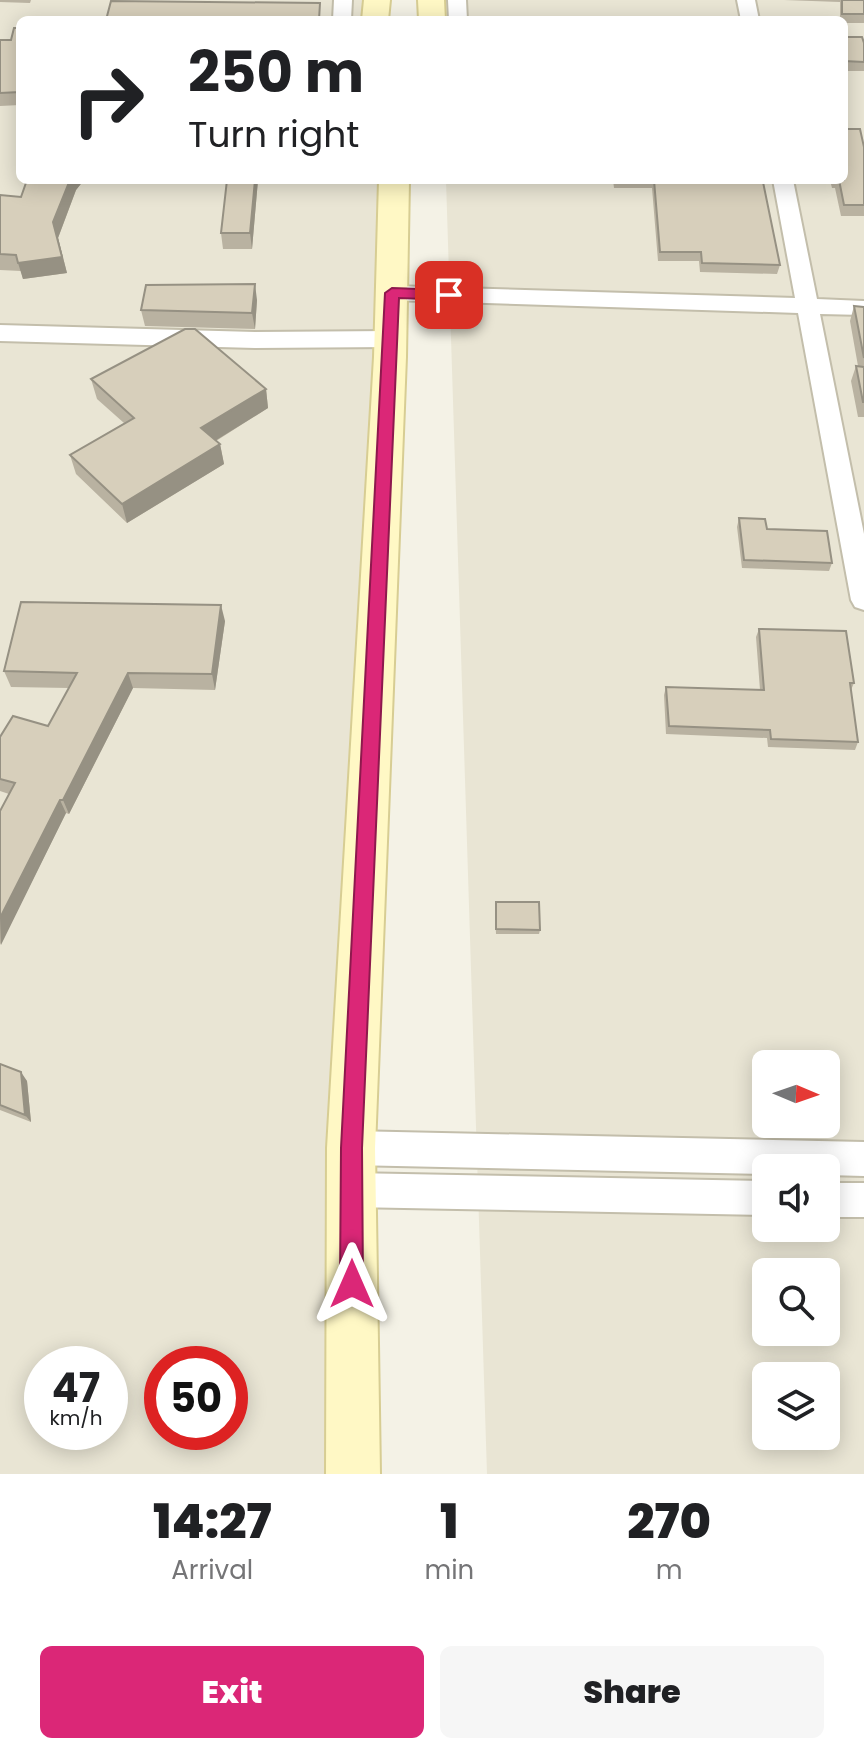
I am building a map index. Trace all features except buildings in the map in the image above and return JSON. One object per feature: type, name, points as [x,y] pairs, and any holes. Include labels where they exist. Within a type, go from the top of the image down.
[{"type":"main road","points":[[353,1474],[351,1148],[391,339],[394,184]]},
{"type":"street","points":[[784,184],[810,307],[864,600]]},
{"type":"street","points":[[392,293],[864,308]]},
{"type":"street","points":[[0,333],[255,340],[391,339]]},
{"type":"street","points":[[351,1148],[864,1159]]},
{"type":"street","points":[[351,1190],[752,1198]]},
{"type":"street","points":[[840,1200],[864,1200]]},
{"type":"shaded area","points":[[0,0],[377,0],[375,16],[16,16],[16,184],[394,184],[353,1474],[0,1474]]},
{"type":"shaded area","points":[[441,0],[864,0],[864,1474],[487,1474],[446,184],[848,184],[848,16],[441,16]]},
{"type":"route","points":[[352,1284],[351,1148],[392,293],[449,295]]}]
